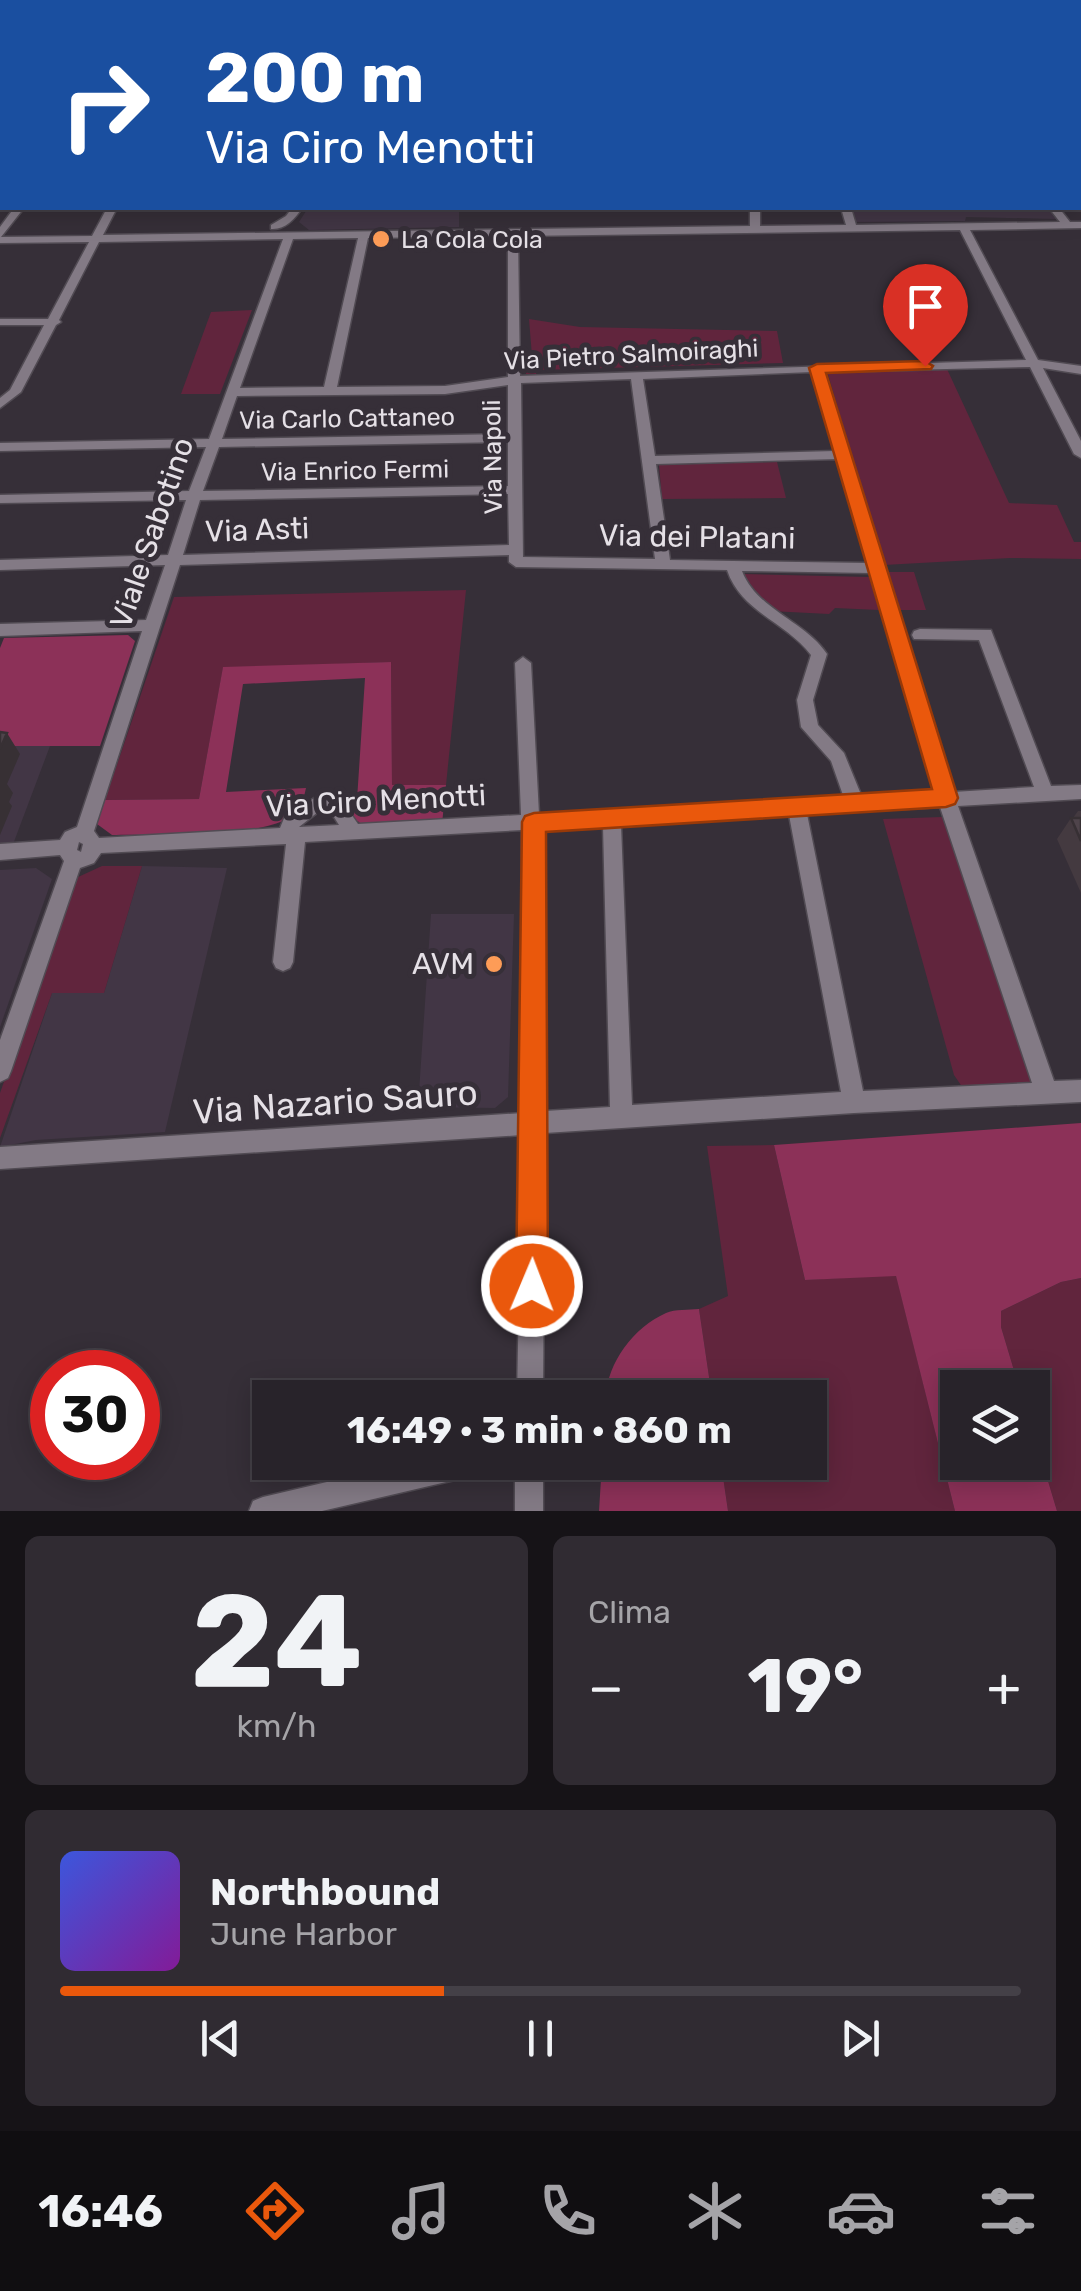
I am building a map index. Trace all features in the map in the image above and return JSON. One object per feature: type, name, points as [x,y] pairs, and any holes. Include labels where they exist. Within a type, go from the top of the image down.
[{"type":"street","points":[[0,237],[19,210]]},
{"type":"street","points":[[0,404],[15,392],[111,210]]},
{"type":"street","name":"Viale Sabotino","points":[[0,1071],[296,210]]},
{"type":"street","name":"Viale Sabotino","points":[[284,235],[304,210]]},
{"type":"street","points":[[755,210],[755,228]]},
{"type":"street","points":[[847,210],[852,228]]},
{"type":"street","points":[[1055,210],[1067,226]]},
{"type":"street","points":[[0,237],[1081,225]]},
{"type":"street","points":[[962,226],[1081,454]]},
{"type":"street","name":"Via Napoli","points":[[513,232],[516,556]]},
{"type":"street","points":[[329,393],[364,234]]},
{"type":"street","points":[[0,322],[54,322]]},
{"type":"street","name":"Via Pietro Salmoiraghi","points":[[232,392],[445,390],[514,380],[817,368],[1033,363],[1081,370]]},
{"type":"street","points":[[817,368],[946,798],[1047,1093]]},
{"type":"street","points":[[637,376],[663,564]]},
{"type":"street","name":"Via Carlo Cattaneo","points":[[0,447],[516,438]]},
{"type":"street","points":[[648,460],[845,455]]},
{"type":"street","name":"Via Enrico Fermi","points":[[0,498],[515,490]]},
{"type":"street","name":"Via dei Platani","points":[[516,556],[663,564],[877,568]]},
{"type":"street","name":"Via Asti","points":[[0,564],[516,556]]},
{"type":"street","points":[[733,566],[736,578],[762,609],[802,631],[819,654],[805,700],[810,728],[838,758],[855,802]]},
{"type":"street","points":[[0,630],[153,625]]},
{"type":"street","points":[[920,635],[985,634],[1045,794]]},
{"type":"street","points":[[523,663],[534,822],[530,1380]]},
{"type":"street","name":"Via Ciro Menotti","points":[[0,852],[1081,792]]},
{"type":"street","points":[[283,962],[291,835],[296,816],[316,804],[340,812],[353,832]]},
{"type":"street","points":[[796,806],[854,1102]]},
{"type":"street","points":[[612,818],[621,1116]]},
{"type":"street","name":"Via Nazario Sauro","points":[[0,1158],[1081,1090]]},
{"type":"street","points":[[263,1511],[395,1480]]},
{"type":"street","points":[[528,1511],[529,1480]]},
{"type":"shaded area","points":[[307,210],[459,210],[459,227],[309,230],[299,222]]},
{"type":"shaded area","points":[[852,210],[1049,210],[1056,219],[966,217],[965,221],[855,222]]},
{"type":"shaded area","points":[[252,310],[220,394],[181,394],[211,312]]},
{"type":"shaded area","points":[[529,319],[580,327],[777,331],[783,363],[537,370],[536,374],[526,374],[524,357],[532,356]]},
{"type":"shaded area","points":[[947,369],[1009,503],[1057,505],[1074,542],[1081,542],[1081,559],[1010,558],[884,565],[827,371]]},
{"type":"shaded area","points":[[777,462],[786,498],[662,499],[659,465]]},
{"type":"shaded area","points":[[886,572],[914,572],[926,610],[897,610]]},
{"type":"shaded area","points":[[743,574],[869,577],[879,610],[835,608],[829,614],[770,611]]},
{"type":"shaded area","points":[[466,590],[446,785],[392,786],[391,662],[223,668],[199,799],[105,800],[174,597]]},
{"type":"shaded area","points":[[128,635],[135,641],[100,746],[0,746],[0,648],[4,638]]},
{"type":"shaded area","points":[[391,662],[392,785],[446,785],[442,824],[364,829],[327,803],[357,800],[365,678],[243,684],[226,792],[306,788],[303,801],[312,801],[296,815],[247,830],[189,835],[112,835],[97,824],[105,800],[199,799],[223,667]]},
{"type":"shaded area","points":[[0,746],[50,746],[12,847],[1,847],[0,842]]},
{"type":"shaded area","points":[[942,817],[1036,1091],[967,1094],[954,1075],[883,819]]},
{"type":"shaded area","points":[[102,866],[142,866],[104,993],[52,993],[0,1138],[0,1093],[76,878]]},
{"type":"shaded area","points":[[142,866],[227,868],[165,1132],[36,1140],[0,1147],[52,993],[104,993]]},
{"type":"shaded area","points":[[36,868],[52,879],[0,1027],[0,870]]},
{"type":"shaded area","points":[[431,914],[514,914],[508,1097],[495,1108],[418,1107]]},
{"type":"shaded area","points":[[1081,1123],[1081,1278],[1061,1282],[1001,1311],[1001,1327],[1014,1370],[940,1370],[940,1451],[896,1276],[805,1280],[774,1145]]},
{"type":"shaded area","points":[[774,1145],[805,1280],[896,1275],[940,1451],[940,1480],[947,1480],[955,1511],[728,1511],[723,1480],[827,1480],[827,1380],[709,1380],[699,1309],[728,1296],[707,1146]]},
{"type":"shaded area","points":[[1081,1278],[1081,1511],[1057,1511],[1048,1480],[1050,1370],[1014,1370],[1001,1327],[1001,1311],[1061,1282]]},
{"type":"shaded area","points":[[699,1309],[709,1380],[609,1380],[617,1359],[633,1337],[654,1319],[670,1312]]},
{"type":"shaded area","points":[[601,1480],[723,1480],[728,1511],[599,1511]]},
{"type":"shaded area","points":[[947,1480],[1048,1480],[1057,1511],[955,1511]]},
{"type":"building","points":[[1071,818],[1081,818],[1081,841]]},
{"type":"place","name":"La Cola Cola","points":[[381,239]]},
{"type":"place","name":"AVM","points":[[494,964]]},
{"type":"route","points":[[532,1286],[534,822],[946,798],[817,368],[925,366]]}]
